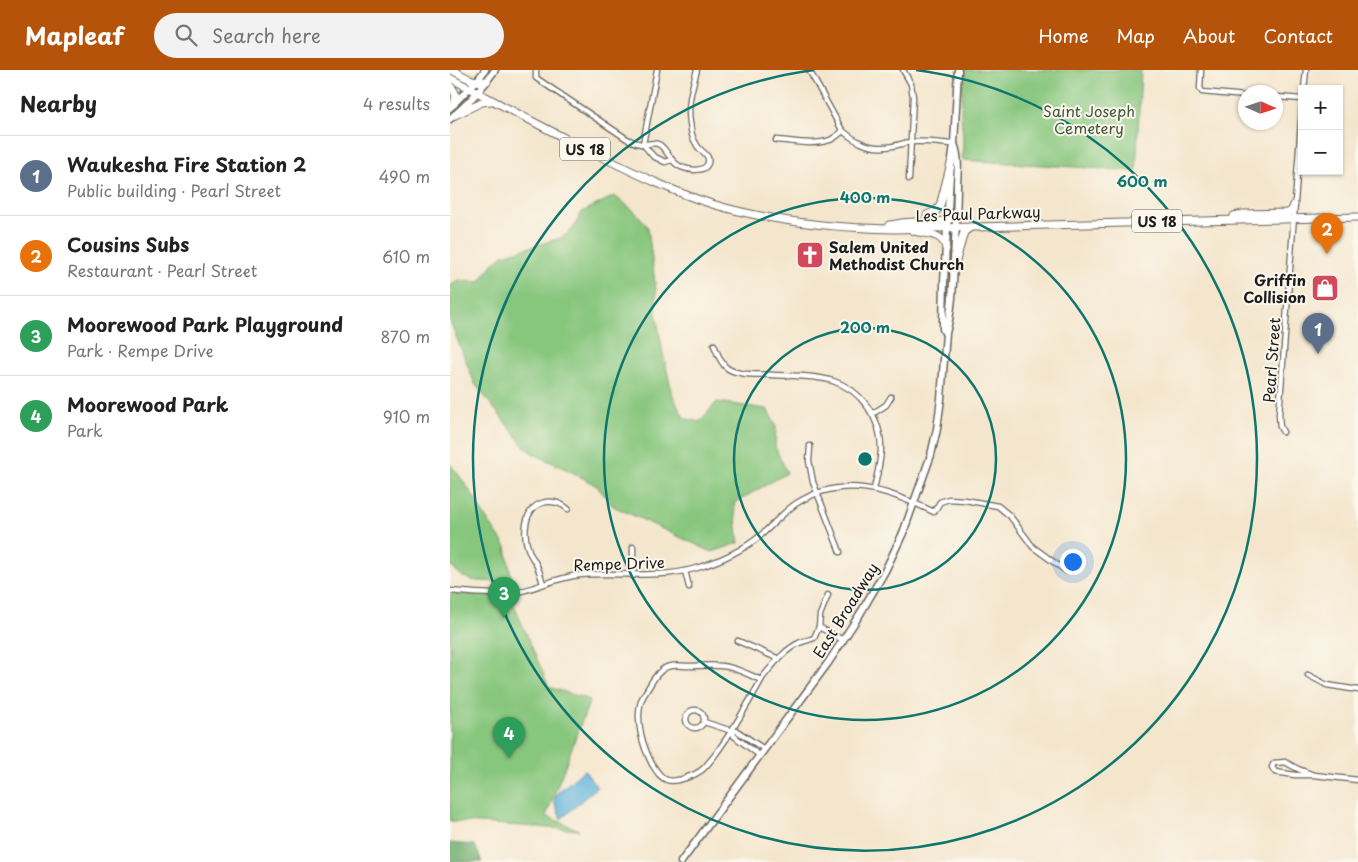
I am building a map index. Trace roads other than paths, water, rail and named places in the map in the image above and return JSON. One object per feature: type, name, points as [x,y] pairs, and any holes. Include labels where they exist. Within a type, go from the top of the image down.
[{"type":"main road","points":[[452,70],[480,84]]},
{"type":"main road","points":[[480,84],[485,70]]},
{"type":"main road","points":[[452,117],[480,84],[495,70]]},
{"type":"main road","name":"East Broadway","points":[[681,862],[843,640],[869,600],[902,536],[929,460],[937,429],[942,392],[946,333],[951,303],[953,271],[951,163],[954,144],[958,70]]},
{"type":"main road","name":"Les Paul Parkway","points":[[450,78],[470,88],[480,84],[495,102],[635,174],[682,194],[712,204],[791,222],[840,227],[901,228],[951,220],[973,226],[1358,216]]},
{"type":"main road","points":[[450,86],[456,94],[452,106]]},
{"type":"main road","points":[[452,106],[470,88]]},
{"type":"main road","points":[[452,117],[482,102],[495,102]]},
{"type":"main road","name":"East Broadway","points":[[946,333],[944,329],[943,301],[946,249],[958,162],[954,144]]},
{"type":"main road","points":[[927,215],[936,211],[940,206],[951,163]]},
{"type":"main road","points":[[1214,220],[1244,214],[1288,213],[1294,205]]},
{"type":"main road","points":[[877,228],[900,223],[951,220]]},
{"type":"main road","points":[[953,271],[964,232],[973,226]]},
{"type":"main road","points":[[901,228],[939,237],[945,243],[946,249]]},
{"type":"street","points":[[536,70],[536,78],[627,139],[643,144],[653,143],[659,145],[680,167],[693,170],[706,167],[708,162],[705,153],[698,148],[692,136],[688,105],[697,70]]},
{"type":"street","points":[[643,144],[657,70]]},
{"type":"street","points":[[809,70],[843,130],[855,140],[884,148],[911,142],[954,144]]},
{"type":"street","points":[[903,70],[912,91],[908,178]]},
{"type":"street","points":[[1201,70],[1200,88],[1202,92],[1238,95]]},
{"type":"street","points":[[1304,85],[1306,70]]},
{"type":"street","points":[[1283,98],[1298,99]]},
{"type":"street","points":[[776,140],[818,143],[832,139],[843,130]]},
{"type":"street","name":"Pearl Street","points":[[1283,432],[1280,427],[1279,415],[1300,130]]},
{"type":"street","points":[[643,144],[653,156],[665,162],[672,160]]},
{"type":"street","points":[[714,345],[725,366],[733,370],[746,373],[833,381],[844,386],[863,401],[872,414],[879,430],[880,464],[874,489]]},
{"type":"street","points":[[872,414],[886,405],[892,396]]},
{"type":"street","points":[[810,446],[810,472],[840,552]]},
{"type":"street","name":"Rempe Drive","points":[[450,591],[504,594],[563,578],[583,575],[633,576],[685,571],[718,560],[749,544],[796,503],[817,493],[844,487],[874,489],[914,502],[934,512],[940,502],[949,498],[998,506],[1010,516],[1032,547],[1066,571]]},
{"type":"street","points":[[543,584],[526,542],[527,519],[534,508],[545,502],[558,503],[568,509]]},
{"type":"street","points":[[633,547],[633,576]]},
{"type":"street","points":[[685,571],[690,587]]},
{"type":"street","points":[[828,594],[820,616],[819,627],[843,640]]},
{"type":"street","name":"East Broadway","points":[[761,680],[741,671],[723,666],[673,666],[665,668],[658,674],[651,682],[642,701],[640,725],[643,745],[661,776],[667,780],[681,780],[703,769],[732,731],[761,680],[779,659],[798,643],[814,638],[819,627]]},
{"type":"street","points":[[738,641],[779,659]]},
{"type":"street","points":[[1308,675],[1327,685],[1358,690]]},
{"type":"street","points":[[691,710],[698,710],[703,715],[704,722],[699,727],[691,727],[687,723],[686,715],[691,710]]},
{"type":"street","points":[[704,722],[732,731],[737,730],[764,748]]},
{"type":"street","points":[[732,731],[734,736],[759,755]]},
{"type":"street","points":[[1314,775],[1285,762],[1274,763],[1272,766],[1275,772],[1285,774],[1358,780]]},
{"type":"water","points":[[584,770],[597,787],[561,819],[554,801],[556,794]]},
{"type":"place","name":"Cousins Subs","points":[[1327,254]]},
{"type":"place","name":"Salem United Methodist Church","points":[[810,255]]},
{"type":"place","name":"Griffin Collision","points":[[1325,288]]},
{"type":"place","name":"Waukesha Fire Station 2","points":[[1318,354]]},
{"type":"place","name":"Moorewood Park Playground","points":[[504,618]]},
{"type":"place","name":"Moorewood Park","points":[[509,758]]},
{"type":"park label","name":"Saint Joseph Cemetery","points":[[1089,118]]}]
